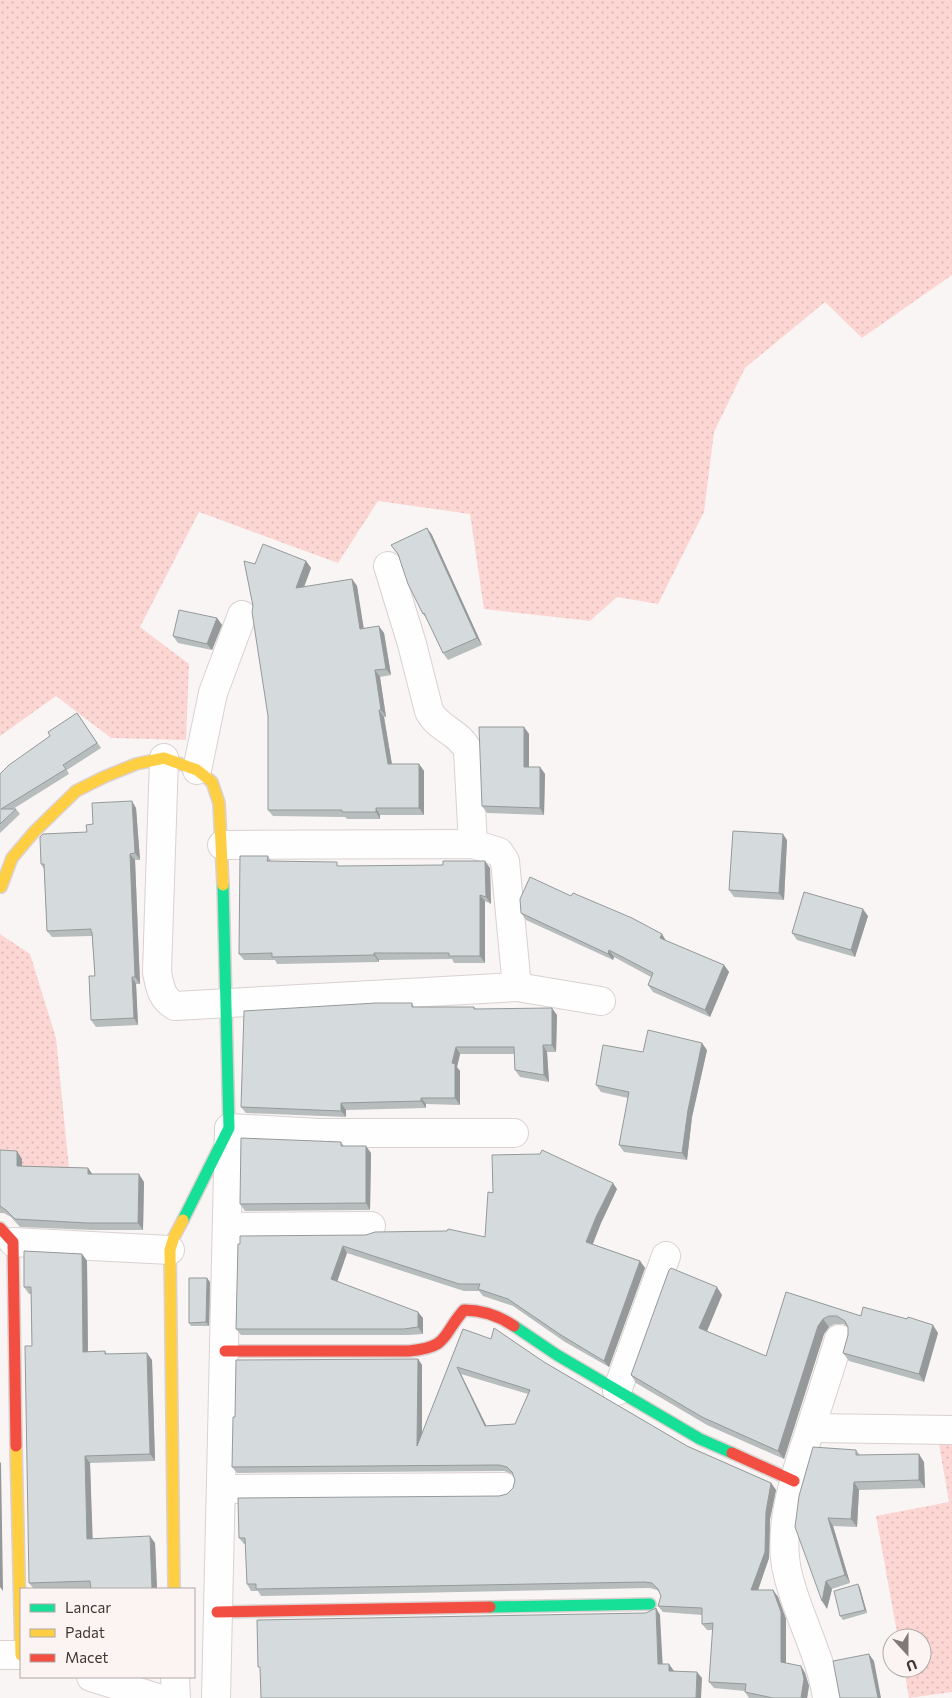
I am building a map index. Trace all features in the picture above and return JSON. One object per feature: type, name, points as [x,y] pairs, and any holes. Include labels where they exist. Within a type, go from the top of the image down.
[{"type":"street","points":[[388,566],[412,644],[429,711],[439,725],[464,742],[468,750],[473,844]]},
{"type":"street","points":[[197,770],[213,693],[242,615]]},
{"type":"street","points":[[164,758],[157,972],[160,992],[167,1002],[175,1006],[516,986],[601,1001]]},
{"type":"street","points":[[0,887],[12,858],[28,839],[76,792],[104,777],[136,764],[164,758],[197,770],[212,782],[219,803],[222,845],[230,1128],[216,1698]]},
{"type":"street","points":[[222,845],[473,844],[500,852],[505,861],[516,986]]},
{"type":"street","points":[[230,1128],[319,1133],[514,1134]]},
{"type":"street","points":[[174,1588],[170,1250],[174,1237],[230,1128]]},
{"type":"street","points":[[228,1226],[371,1226]]},
{"type":"street","points":[[20,1627],[6,1235],[170,1250]]},
{"type":"street","points":[[617,1391],[666,1256]]},
{"type":"street","points":[[225,1351],[409,1351],[428,1348],[440,1344],[456,1318],[464,1310],[476,1310],[504,1319],[557,1355],[700,1439],[794,1481]]},
{"type":"street","points":[[827,1698],[817,1656],[788,1575],[784,1553],[784,1535],[794,1481],[839,1339]]},
{"type":"street","points":[[811,1428],[952,1430]]},
{"type":"street","points":[[222,1489],[504,1487]]},
{"type":"street","points":[[217,1612],[650,1604]]},
{"type":"street","points":[[0,1655],[20,1655]]},
{"type":"street","points":[[94,1678],[158,1698]]},
{"type":"street","points":[[175,1678],[176,1698]]},
{"type":"shaded area","points":[[0,0],[952,0],[952,275],[862,338],[825,302],[745,368],[714,432],[704,512],[658,604],[617,597],[590,621],[484,609],[470,514],[378,501],[338,563],[199,512],[140,627],[189,664],[186,740],[111,738],[56,696],[0,736]]},
{"type":"shaded area","points":[[0,934],[30,954],[56,1038],[70,1179],[0,1163]]},
{"type":"shaded area","points":[[952,1443],[952,1692],[909,1698],[906,1678],[932,1678],[932,1628],[896,1628],[876,1516],[949,1502],[939,1444]]},
{"type":"building","points":[[427,528],[477,638],[443,653],[408,584],[398,554],[391,545]]},
{"type":"building","points":[[263,544],[306,561],[296,588],[352,579],[360,629],[379,626],[386,669],[375,670],[381,710],[379,710],[388,764],[419,764],[419,808],[376,808],[376,812],[268,810],[268,716],[252,612],[253,606],[244,561],[255,564]]},
{"type":"building","points":[[179,610],[217,618],[207,644],[173,636]]},
{"type":"building","points":[[77,713],[97,743],[63,765],[66,769],[1,809],[16,809],[0,824],[0,774],[9,765],[50,736],[48,732]]},
{"type":"building","points":[[479,727],[524,727],[524,767],[540,767],[540,808],[482,806]]},
{"type":"building","points":[[132,801],[135,853],[130,854],[135,977],[132,977],[134,1018],[91,1020],[89,976],[95,976],[92,932],[91,929],[47,931],[44,864],[41,864],[40,837],[43,834],[87,832],[86,825],[93,824],[92,803]]},
{"type":"building","points":[[733,831],[783,834],[779,893],[729,890]]},
{"type":"building","points":[[240,856],[268,856],[267,861],[337,862],[337,866],[443,865],[443,861],[485,861],[486,897],[480,895],[480,956],[449,956],[449,953],[374,953],[374,955],[272,957],[272,953],[239,954]]},
{"type":"building","points":[[530,877],[571,896],[573,893],[632,918],[662,934],[660,938],[724,965],[705,1010],[648,985],[653,973],[609,950],[608,954],[521,913],[520,899]]},
{"type":"building","points":[[804,892],[863,909],[851,950],[792,933]]},
{"type":"building","points":[[376,1003],[412,1003],[412,1007],[474,1007],[474,1009],[552,1008],[552,1045],[543,1045],[544,1075],[515,1070],[514,1047],[456,1047],[452,1063],[455,1064],[455,1098],[421,1098],[421,1101],[341,1103],[341,1111],[241,1107],[244,1011]]},
{"type":"building","points":[[648,1030],[702,1043],[688,1110],[682,1153],[619,1145],[629,1092],[596,1085],[603,1045],[643,1052]]},
{"type":"building","points":[[241,1138],[341,1142],[341,1146],[366,1146],[366,1203],[240,1204]]},
{"type":"building","points":[[0,1150],[17,1151],[17,1166],[88,1168],[88,1174],[139,1174],[138,1223],[87,1223],[15,1219],[0,1206]]},
{"type":"building","points":[[542,1150],[613,1183],[586,1242],[640,1261],[604,1361],[508,1299],[478,1289],[480,1284],[459,1284],[343,1246],[331,1279],[418,1312],[418,1327],[404,1329],[236,1329],[238,1244],[240,1244],[240,1236],[366,1235],[375,1232],[447,1231],[448,1229],[485,1237],[488,1192],[493,1193],[492,1155],[540,1154]]},
{"type":"building","points":[[24,1251],[82,1254],[83,1352],[105,1351],[105,1354],[147,1353],[150,1454],[85,1456],[87,1539],[150,1536],[152,1588],[91,1588],[90,1581],[29,1583],[25,1346],[32,1346],[31,1287],[24,1287]]},
{"type":"building","points":[[671,1268],[717,1287],[699,1328],[766,1356],[786,1292],[861,1316],[863,1307],[907,1319],[908,1317],[933,1325],[919,1374],[843,1353],[848,1335],[848,1327],[845,1321],[837,1316],[829,1316],[823,1319],[818,1326],[778,1451],[702,1417],[631,1375]]},
{"type":"building","points":[[189,1278],[207,1278],[206,1322],[189,1323]]},
{"type":"building","points":[[494,1328],[544,1362],[687,1446],[771,1483],[766,1512],[765,1552],[751,1590],[773,1590],[781,1612],[781,1662],[801,1666],[804,1679],[801,1698],[773,1698],[745,1692],[746,1684],[709,1682],[713,1623],[702,1624],[702,1608],[658,1606],[661,1596],[658,1589],[652,1583],[256,1589],[256,1584],[247,1584],[245,1538],[239,1538],[238,1498],[499,1496],[507,1494],[513,1488],[515,1480],[512,1472],[507,1467],[499,1465],[232,1467],[236,1360],[418,1359],[417,1446],[463,1329],[491,1339]],"holes":[[[457,1367],[530,1390],[515,1424],[485,1426]]]},
{"type":"building","points":[[813,1447],[856,1450],[856,1455],[919,1454],[919,1480],[854,1482],[851,1519],[828,1518],[845,1575],[826,1581],[822,1601],[795,1527],[799,1496]]},
{"type":"building","points":[[858,1584],[865,1610],[840,1616],[834,1591]]},
{"type":"building","points":[[656,1608],[658,1664],[669,1664],[669,1671],[697,1672],[696,1698],[261,1698],[257,1620],[646,1613]]},
{"type":"building","points":[[869,1654],[878,1698],[840,1698],[833,1661]]},
{"type":"traffic: fast","points":[[183,1220],[229,1128],[223,885]]},
{"type":"traffic: fast","points":[[514,1326],[557,1355],[700,1439],[732,1453]]},
{"type":"traffic: fast","points":[[490,1607],[650,1604]]},
{"type":"traffic: slow","points":[[1,887],[12,858],[34,832],[76,791],[136,764],[164,758],[197,770],[212,782],[219,803],[223,885]]},
{"type":"traffic: slow","points":[[174,1588],[170,1250],[183,1220]]},
{"type":"traffic: slow","points":[[16,1446],[20,1613]]},
{"type":"traffic: jam","points":[[0,1228],[13,1242],[16,1446]]},
{"type":"traffic: jam","points":[[225,1351],[409,1351],[422,1349],[432,1347],[443,1339],[464,1310],[490,1314],[514,1326]]},
{"type":"traffic: jam","points":[[732,1453],[794,1481]]},
{"type":"traffic: jam","points":[[217,1612],[490,1607]]}]
